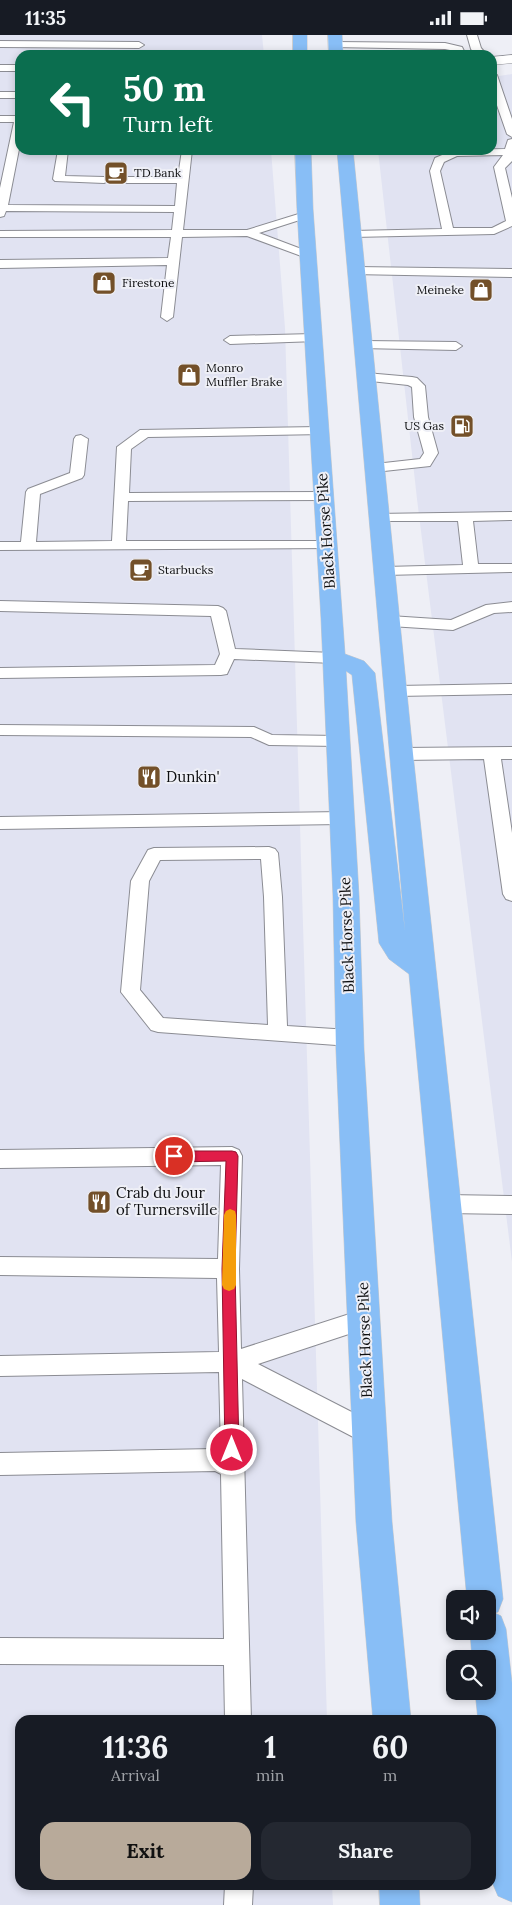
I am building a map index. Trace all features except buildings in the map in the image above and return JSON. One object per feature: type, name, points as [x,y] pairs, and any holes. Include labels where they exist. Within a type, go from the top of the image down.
[{"type":"highway","points":[[300,35],[300,50]]},
{"type":"highway","name":"Black Horse Pike","points":[[303,155],[305,215],[334,658],[369,1433],[389,1715]]},
{"type":"highway","points":[[345,155],[401,754],[483,1590]]},
{"type":"highway","points":[[334,658],[356,666],[363,673],[394,943],[399,952],[423,970]]},
{"type":"highway","points":[[490,1640],[504,1712],[512,1882]]},
{"type":"highway","points":[[400,1890],[400,1905]]},
{"type":"street","points":[[497,60],[512,59]]},
{"type":"lane","points":[[472,35],[477,50]]},
{"type":"lane","points":[[335,45],[421,43],[453,47],[459,50]]},
{"type":"lane","points":[[0,45],[139,45]]},
{"type":"lane","points":[[0,68],[15,68]]},
{"type":"lane","points":[[497,90],[512,134]]},
{"type":"lane","points":[[0,95],[15,95]]},
{"type":"lane","points":[[0,119],[15,119]]},
{"type":"lane","points":[[0,143],[15,143],[4,172],[1,206],[180,209]]},
{"type":"lane","points":[[353,234],[494,231],[512,222],[499,167],[508,159],[510,147],[497,148]]},
{"type":"lane","points":[[62,155],[58,179],[104,180]]},
{"type":"lane","points":[[168,317],[186,155]]},
{"type":"lane","points":[[448,232],[435,171],[439,160],[450,155]]},
{"type":"lane","points":[[125,180],[184,180]]},
{"type":"lane","points":[[0,234],[248,233],[305,215]]},
{"type":"lane","points":[[248,233],[308,255]]},
{"type":"lane","points":[[0,264],[173,261]]},
{"type":"lane","points":[[356,271],[512,273]]},
{"type":"lane","points":[[230,340],[313,339]]},
{"type":"lane","points":[[364,345],[456,346]]},
{"type":"lane","points":[[366,377],[412,381],[418,386],[421,417],[431,453],[425,463],[375,468]]},
{"type":"lane","points":[[119,545],[124,447],[145,433],[319,431]]},
{"type":"lane","points":[[28,546],[32,492],[77,475],[81,439]]},
{"type":"lane","points":[[122,497],[324,496]]},
{"type":"lane","points":[[380,517],[512,516]]},
{"type":"lane","points":[[465,517],[471,569]]},
{"type":"lane","points":[[0,546],[327,545]]},
{"type":"lane","points":[[385,571],[512,568]]},
{"type":"lane","points":[[0,606],[218,611],[228,654],[221,670],[0,673]]},
{"type":"lane","points":[[390,621],[453,625],[491,608],[512,607]]},
{"type":"lane","points":[[228,654],[334,658]]},
{"type":"lane","points":[[396,691],[512,689]]},
{"type":"lane","points":[[0,730],[254,732],[269,740],[338,741]]},
{"type":"lane","points":[[401,754],[512,753]]},
{"type":"lane","points":[[492,754],[512,894]]},
{"type":"lane","points":[[0,823],[342,818]]},
{"type":"lane","points":[[278,1033],[273,897],[269,853],[154,854],[140,881],[130,991],[158,1025],[350,1038]]},
{"type":"lane","points":[[0,1159],[232,1156],[228,1269],[232,1362],[238,1715]]},
{"type":"lane","points":[[446,1204],[512,1205]]},
{"type":"lane","points":[[0,1266],[228,1269]]},
{"type":"lane","points":[[0,1366],[232,1362],[365,1319]]},
{"type":"lane","points":[[232,1362],[369,1433]]},
{"type":"lane","points":[[0,1464],[215,1461],[233,1467]]},
{"type":"lane","points":[[0,1651],[237,1653]]},
{"type":"lane","points":[[238,1905],[239,1890]]},
{"type":"shaded area","points":[[0,35],[262,35],[264,50],[15,50],[15,155],[271,155],[285,328],[327,1715],[15,1715],[15,1890],[332,1890],[333,1905],[0,1905]]},
{"type":"shaded area","points":[[512,74],[512,1262],[417,499],[379,155],[497,155],[497,76]]},
{"type":"slow traffic","points":[[229,1285],[230,1215]]},
{"type":"place","name":"TD Bank","points":[[116,173]]},
{"type":"place","name":"Firestone","points":[[104,283]]},
{"type":"place","name":"Meineke","points":[[481,290]]},
{"type":"place","name":"Monro Muffler Brake","points":[[189,375]]},
{"type":"place","name":"US Gas","points":[[462,426]]},
{"type":"place","name":"Starbucks","points":[[141,570]]},
{"type":"place","name":"Dunkin'","points":[[149,777]]},
{"type":"place","name":"Crab du Jour of Turnersville","points":[[99,1202]]},
{"type":"route","points":[[174,1156],[232,1156],[228,1269],[232,1362],[232,1450]]}]
